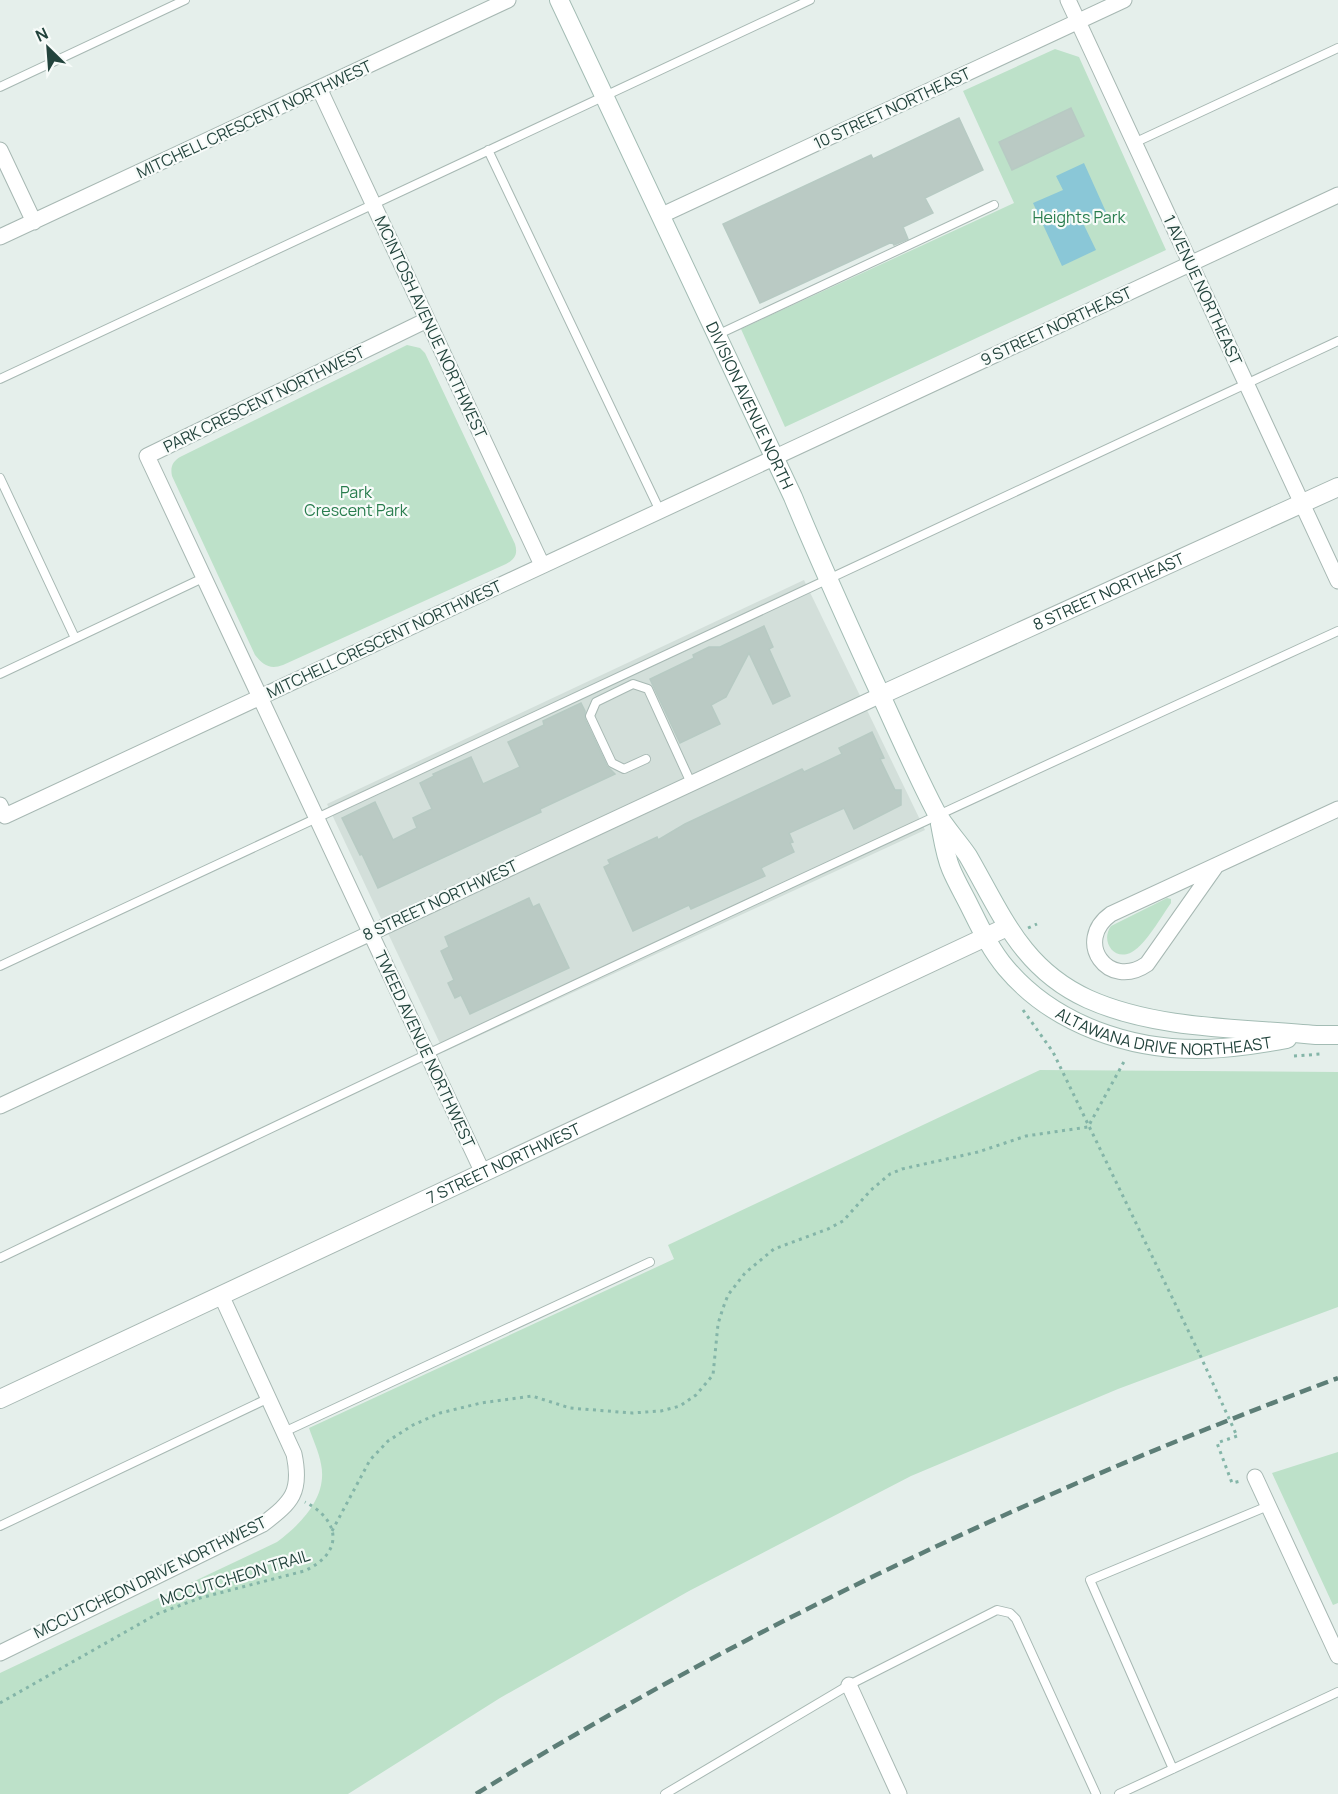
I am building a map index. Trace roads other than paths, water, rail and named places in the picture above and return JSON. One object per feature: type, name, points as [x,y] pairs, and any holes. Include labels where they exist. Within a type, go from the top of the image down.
[{"type":"main road","name":"DIVISION AVENUE NORTH","points":[[559,0],[774,458],[827,579],[937,814],[967,855],[1007,927],[1039,965]]},
{"type":"main road","name":"8 STREET NORTHEAST","points":[[881,695],[1338,487]]},
{"type":"main road","name":"DIVISION AVENUE NORTH","points":[[937,814],[950,868],[985,937],[1000,961],[1021,984]]},
{"type":"main road","name":"7 STREET NORTHWEST","points":[[0,1399],[1007,927]]},
{"type":"main road","name":"ALTAWANA DRIVE NORTHEAST","points":[[1039,965],[1053,978],[1088,998],[1142,1017],[1183,1023],[1338,1035]]},
{"type":"main road","name":"ALTAWANA DRIVE NORTHEAST","points":[[1021,984],[1068,1019],[1118,1038],[1144,1043],[1173,1048],[1204,1049],[1238,1047],[1316,1035]]},
{"type":"street","name":"MITCHELL CRESCENT NORTHWEST","points":[[0,237],[508,0]]},
{"type":"street","name":"1 AVENUE NORTHEAST","points":[[1068,0],[1338,581]]},
{"type":"street","name":"10 STREET NORTHEAST","points":[[660,216],[1124,0]]},
{"type":"street","name":"MCINTOSH AVENUE NORTHWEST","points":[[319,88],[542,566]]},
{"type":"street","points":[[0,150],[33,222]]},
{"type":"street","name":"9 STREET NORTHEAST","points":[[774,458],[1338,195]]},
{"type":"street","name":"PARK CRESCENT NORTHWEST","points":[[259,697],[147,456],[427,320]]},
{"type":"street","name":"MITCHELL CRESCENT NORTHWEST","points":[[0,805],[5,816],[774,458]]},
{"type":"street","name":"8 STREET NORTHWEST","points":[[0,1106],[881,695]]},
{"type":"street","name":"TWEED AVENUE NORTHWEST","points":[[259,697],[483,1173]]},
{"type":"street","points":[[1215,866],[1147,964],[1130,972],[1112,969],[1104,964],[1098,956],[1094,937],[1097,928],[1111,914],[1338,809]]},
{"type":"street","points":[[221,1295],[284,1432]]},
{"type":"street","name":"MCCUTCHEON DRIVE NORTHWEST","points":[[0,1653],[263,1524],[283,1509],[295,1491],[298,1473],[294,1454],[284,1432]]},
{"type":"street","points":[[1255,1477],[1333,1634],[1338,1656]]},
{"type":"street","points":[[849,1686],[899,1794]]},
{"type":"lane","points":[[0,87],[185,0]]},
{"type":"lane","points":[[0,379],[810,0]]},
{"type":"lane","points":[[1134,142],[1338,48]]},
{"type":"lane","points":[[488,150],[660,511]]},
{"type":"lane","points":[[715,336],[994,205]]},
{"type":"lane","points":[[0,966],[1338,341]]},
{"type":"lane","points":[[0,478],[75,638]]},
{"type":"lane","points":[[0,674],[204,578]]},
{"type":"lane","points":[[0,1258],[426,1053],[937,814],[1338,632]]},
{"type":"lane","points":[[646,759],[624,770],[612,763],[590,716],[596,702],[633,684],[648,689],[691,783]]},
{"type":"lane","points":[[284,1432],[650,1262]]},
{"type":"lane","points":[[0,1526],[269,1398]]},
{"type":"lane","points":[[1173,1769],[1090,1580],[1268,1506]]},
{"type":"lane","points":[[665,1794],[849,1686],[997,1610],[1010,1613],[1016,1619],[1096,1794]]},
{"type":"lane","points":[[1119,1794],[1338,1692]]},
{"type":"water","points":[[1084,163],[1106,212],[1083,223],[1096,250],[1062,266],[1033,203],[1063,190],[1056,176]]},
{"type":"railway","points":[[476,1794],[579,1732],[684,1674],[897,1565],[1115,1467],[1338,1378]]},
{"type":"park label","name":"Heights Park","points":[[1079,217]]},
{"type":"park label","name":"Park Crescent Park","points":[[356,501]]}]
